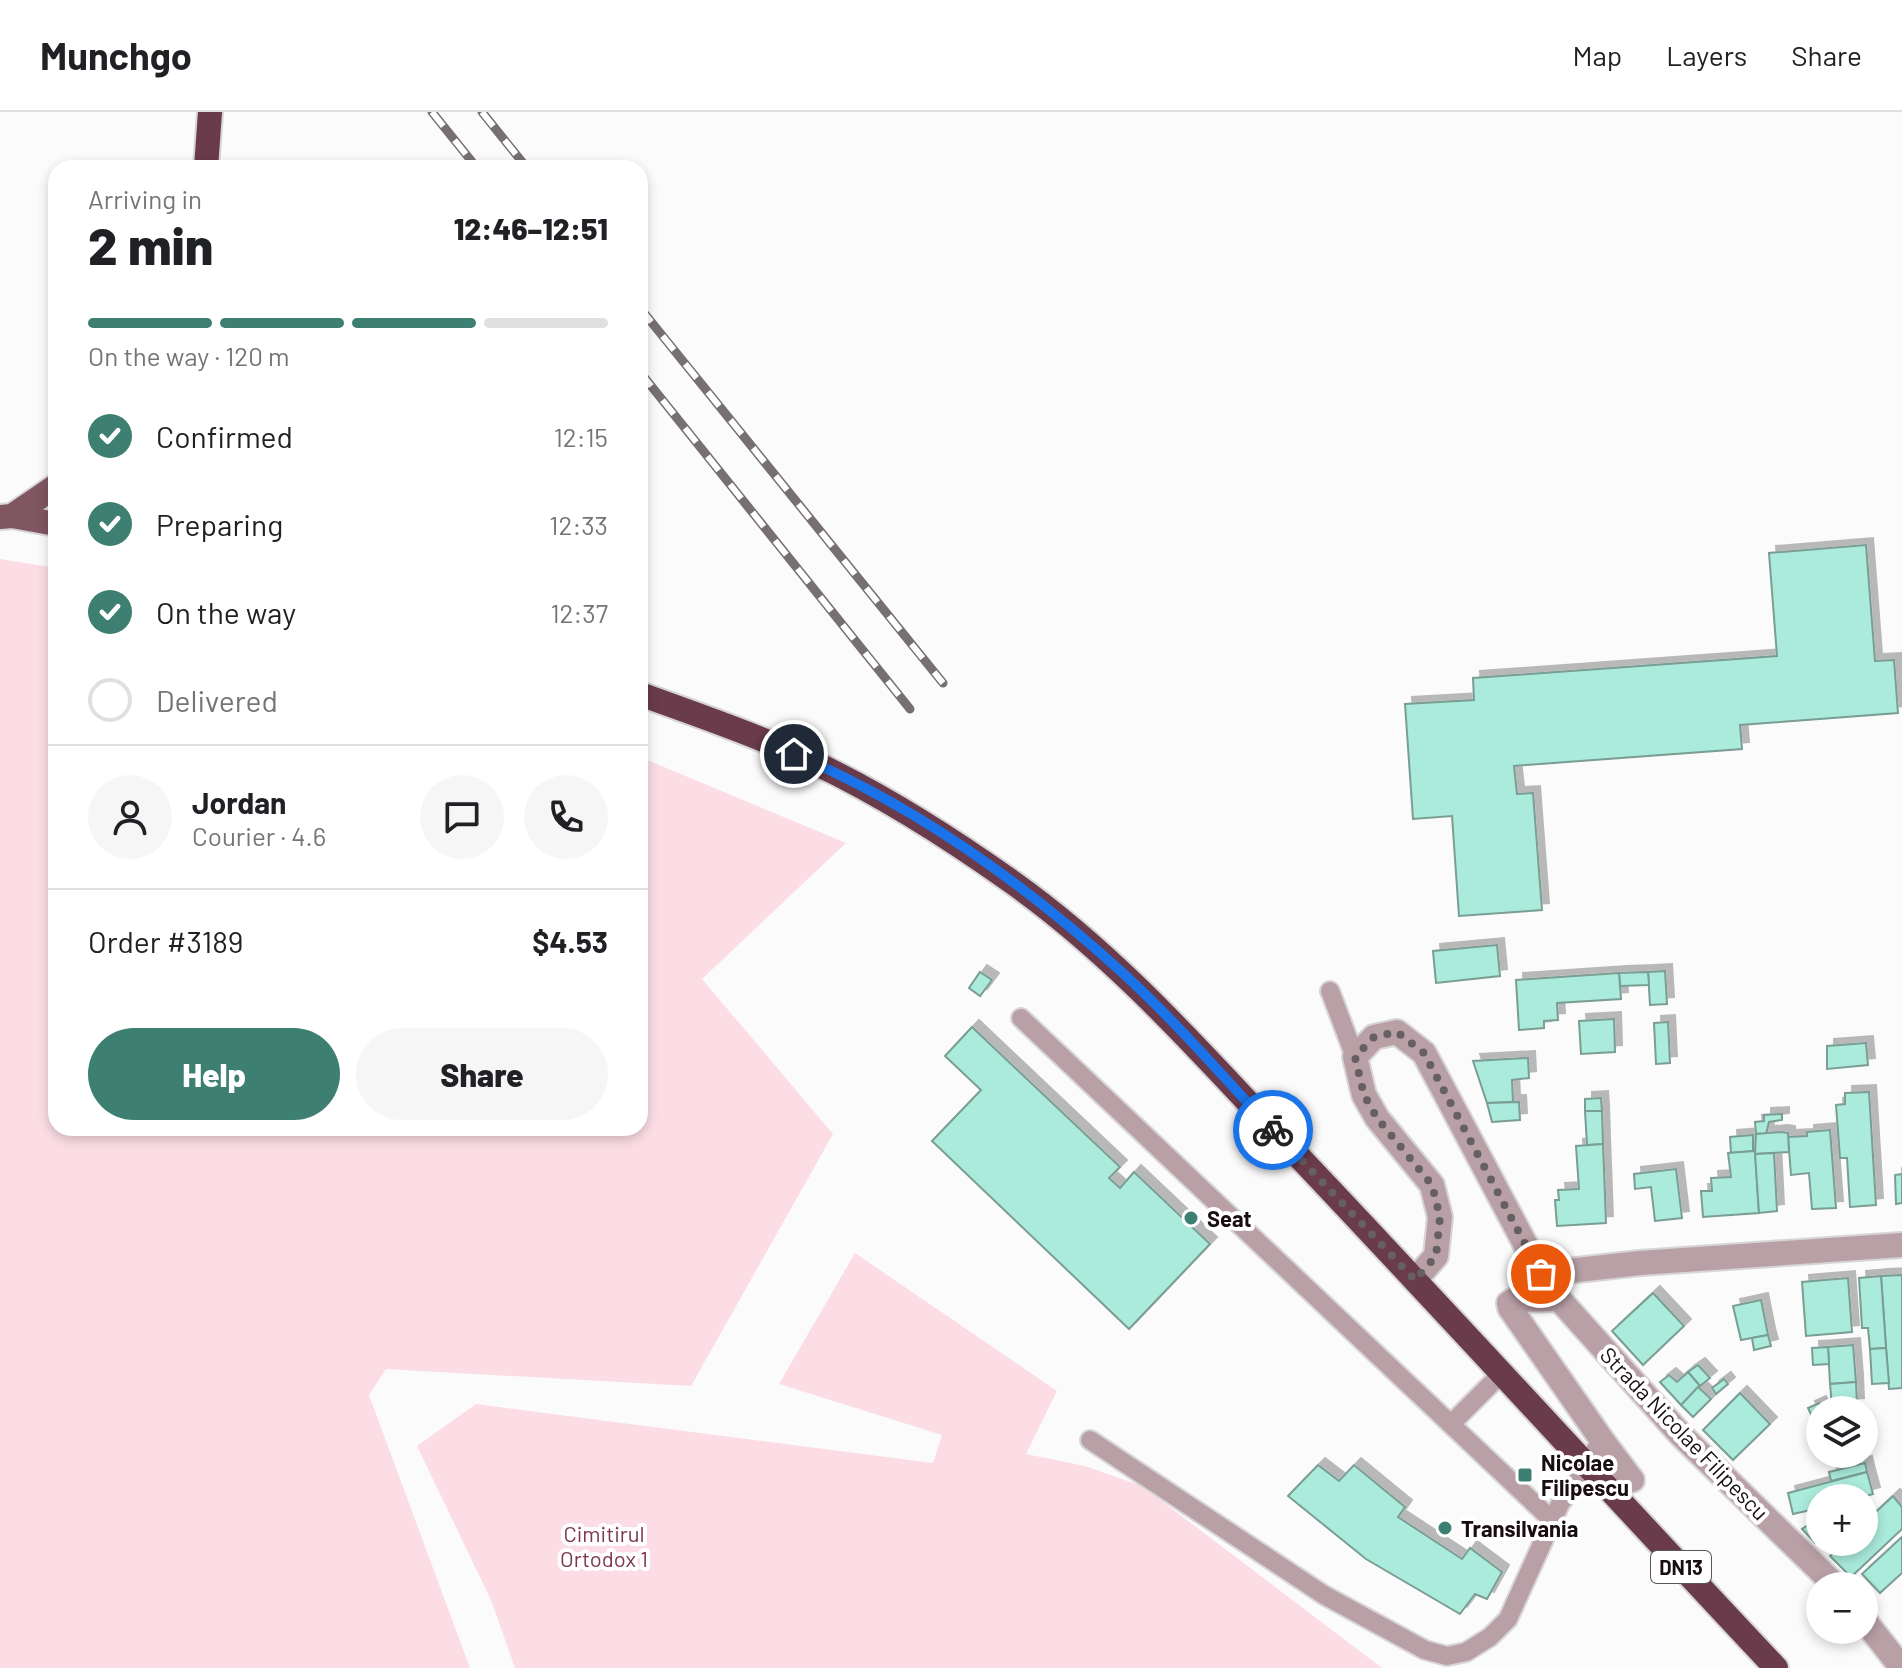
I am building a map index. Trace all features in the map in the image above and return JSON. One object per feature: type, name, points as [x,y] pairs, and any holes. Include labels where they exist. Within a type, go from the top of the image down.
[{"type":"highway","points":[[207,160],[210,112]]},
{"type":"highway","name":"DN13","points":[[648,697],[753,736],[871,791],[940,833],[1066,923],[1129,978],[1776,1668]]},
{"type":"main road","points":[[6,516],[48,491]]},
{"type":"main road","points":[[6,516],[48,523]]},
{"type":"street","name":"Strada Nicolae Filipescu","points":[[1355,1057],[1374,1037],[1397,1032],[1424,1053],[1541,1274],[1559,1299],[1681,1435],[1822,1572]]},
{"type":"street","points":[[1355,1057],[1364,1095],[1377,1118],[1432,1185],[1440,1217],[1436,1256],[1415,1280]]},
{"type":"street","points":[[1541,1274],[1640,1263],[1902,1245]]},
{"type":"street","points":[[1559,1299],[1514,1300],[1509,1303],[1632,1480]]},
{"type":"street","points":[[1587,1467],[1604,1443]]},
{"type":"street","points":[[1878,1638],[1902,1668]]},
{"type":"lane","points":[[1330,991],[1355,1057]]},
{"type":"lane","points":[[1021,1018],[1553,1521]]},
{"type":"lane","points":[[1451,1424],[1501,1374]]},
{"type":"lane","points":[[1090,1440],[1324,1595],[1425,1650],[1447,1656],[1466,1652],[1478,1645],[1508,1619],[1560,1504],[1587,1467]]},
{"type":"green space","points":[[0,559],[48,567],[48,1136],[648,1136],[648,760],[846,843],[702,979],[833,1134],[691,1386],[386,1369],[369,1395],[470,1668],[0,1668]]},
{"type":"green space","name":"Cimitirul Ortodox 1","points":[[855,1253],[1057,1391],[1026,1454],[1085,1466],[1142,1486],[1382,1668],[515,1668],[491,1600],[417,1446],[476,1404],[933,1463],[942,1435],[779,1384]]},
{"type":"building","points":[[1866,545],[1875,661],[1894,660],[1898,713],[1740,725],[1742,749],[1514,766],[1517,794],[1533,793],[1542,910],[1459,916],[1452,816],[1413,819],[1405,704],[1474,700],[1473,678],[1777,656],[1769,553]]},
{"type":"building","points":[[1497,945],[1500,976],[1436,983],[1433,951]]},
{"type":"building","points":[[1665,971],[1667,1004],[1650,1005],[1648,972]]},
{"type":"building","points":[[980,972],[992,980],[980,996],[969,988]]},
{"type":"building","points":[[1648,972],[1649,985],[1620,986],[1619,973]]},
{"type":"building","points":[[1619,973],[1621,999],[1557,1003],[1558,1020],[1544,1021],[1544,1028],[1519,1030],[1516,980]]},
{"type":"building","points":[[1614,1019],[1615,1052],[1581,1054],[1579,1021]]},
{"type":"building","points":[[1668,1022],[1670,1063],[1656,1064],[1654,1023]]},
{"type":"building","points":[[972,1027],[1120,1167],[1109,1178],[1120,1188],[1134,1172],[1210,1244],[1129,1329],[932,1141],[981,1090],[945,1056]]},
{"type":"building","points":[[1866,1043],[1868,1065],[1827,1069],[1827,1046]]},
{"type":"building","points":[[1528,1058],[1529,1078],[1512,1080],[1513,1102],[1487,1103],[1473,1061]]},
{"type":"building","points":[[1869,1092],[1876,1205],[1850,1207],[1847,1158],[1840,1158],[1836,1105],[1845,1104],[1845,1093]]},
{"type":"building","points":[[1601,1098],[1602,1111],[1585,1111],[1585,1099]]},
{"type":"building","points":[[1519,1102],[1520,1120],[1492,1122],[1487,1103]]},
{"type":"building","points":[[1585,1111],[1602,1111],[1603,1144],[1587,1145]]},
{"type":"building","points":[[1782,1114],[1782,1120],[1769,1122],[1766,1134],[1756,1134],[1755,1122],[1764,1121],[1764,1115]]},
{"type":"building","points":[[1830,1130],[1836,1208],[1812,1209],[1809,1173],[1791,1175],[1788,1137]]},
{"type":"building","points":[[1788,1133],[1789,1152],[1755,1154],[1756,1134]]},
{"type":"building","points":[[1753,1135],[1753,1151],[1731,1153],[1730,1137]]},
{"type":"building","points":[[1603,1144],[1606,1223],[1557,1226],[1555,1200],[1559,1200],[1558,1190],[1579,1189],[1576,1146]]},
{"type":"building","points":[[1755,1151],[1759,1213],[1703,1217],[1701,1191],[1712,1191],[1711,1178],[1731,1177],[1728,1153]]},
{"type":"building","points":[[1774,1153],[1777,1211],[1759,1213],[1755,1154]]},
{"type":"building","points":[[1676,1169],[1682,1218],[1655,1221],[1651,1187],[1635,1189],[1634,1174]]},
{"type":"building","points":[[1902,1174],[1902,1203],[1896,1204],[1895,1175]]},
{"type":"building","points":[[1902,1275],[1902,1388],[1889,1389],[1881,1276]]},
{"type":"building","points":[[1881,1276],[1886,1348],[1870,1349],[1868,1328],[1862,1328],[1859,1278]]},
{"type":"building","points":[[1848,1278],[1852,1332],[1806,1336],[1802,1282]]},
{"type":"building","points":[[1653,1293],[1684,1326],[1643,1365],[1612,1331]]},
{"type":"building","points":[[1761,1300],[1768,1335],[1741,1340],[1733,1306]]},
{"type":"building","points":[[1768,1335],[1771,1346],[1754,1350],[1752,1338]]},
{"type":"building","points":[[1853,1345],[1856,1382],[1830,1384],[1828,1347]]},
{"type":"building","points":[[1828,1347],[1829,1364],[1813,1365],[1812,1348]]},
{"type":"building","points":[[1886,1348],[1889,1383],[1872,1384],[1870,1349]]},
{"type":"building","points":[[1698,1365],[1710,1378],[1700,1386],[1688,1372]]},
{"type":"building","points":[[1688,1372],[1700,1386],[1681,1405],[1660,1382],[1669,1375],[1677,1382]]},
{"type":"building","points":[[1724,1379],[1728,1384],[1716,1394],[1712,1388]]},
{"type":"building","points":[[1856,1382],[1857,1396],[1831,1396],[1830,1384]]},
{"type":"building","points":[[1698,1387],[1711,1399],[1693,1417],[1681,1405]]},
{"type":"building","points":[[1740,1393],[1770,1424],[1733,1460],[1703,1430]]},
{"type":"building","points":[[1318,1465],[1339,1481],[1354,1465],[1405,1507],[1398,1517],[1462,1559],[1470,1548],[1502,1572],[1487,1599],[1475,1594],[1460,1614],[1366,1559],[1288,1496]]},
{"type":"building","points":[[1866,1468],[1867,1472],[1831,1481],[1829,1472]]},
{"type":"building","points":[[1867,1472],[1870,1484],[1822,1484]]},
{"type":"building","points":[[1806,1488],[1806,1511],[1793,1514],[1788,1493]]},
{"type":"building","points":[[1893,1496],[1902,1507],[1902,1529],[1878,1552],[1878,1510]]},
{"type":"building","points":[[1902,1537],[1902,1573],[1880,1593],[1878,1572],[1864,1572]]},
{"type":"building","points":[[1830,1556],[1873,1556],[1856,1572],[1846,1572]]},
{"type":"railway","points":[[432,112],[471,160]]},
{"type":"railway","points":[[482,112],[521,160]]},
{"type":"railway","points":[[648,318],[943,683]]},
{"type":"railway","points":[[648,382],[910,709]]},
{"type":"way so far","points":[[1273,1130],[1415,1280],[1436,1256],[1440,1217],[1432,1185],[1377,1118],[1364,1095],[1355,1057],[1374,1037],[1397,1032],[1424,1053],[1541,1274]]},
{"type":"place","name":"Seat","points":[[1191,1218]]},
{"type":"place","name":"Nicolae Filipescu","points":[[1525,1475]]},
{"type":"place","name":"Transilvania","points":[[1445,1528]]},
{"type":"route","points":[[794,754],[871,791],[940,833],[1066,923],[1129,978],[1273,1130]]}]
